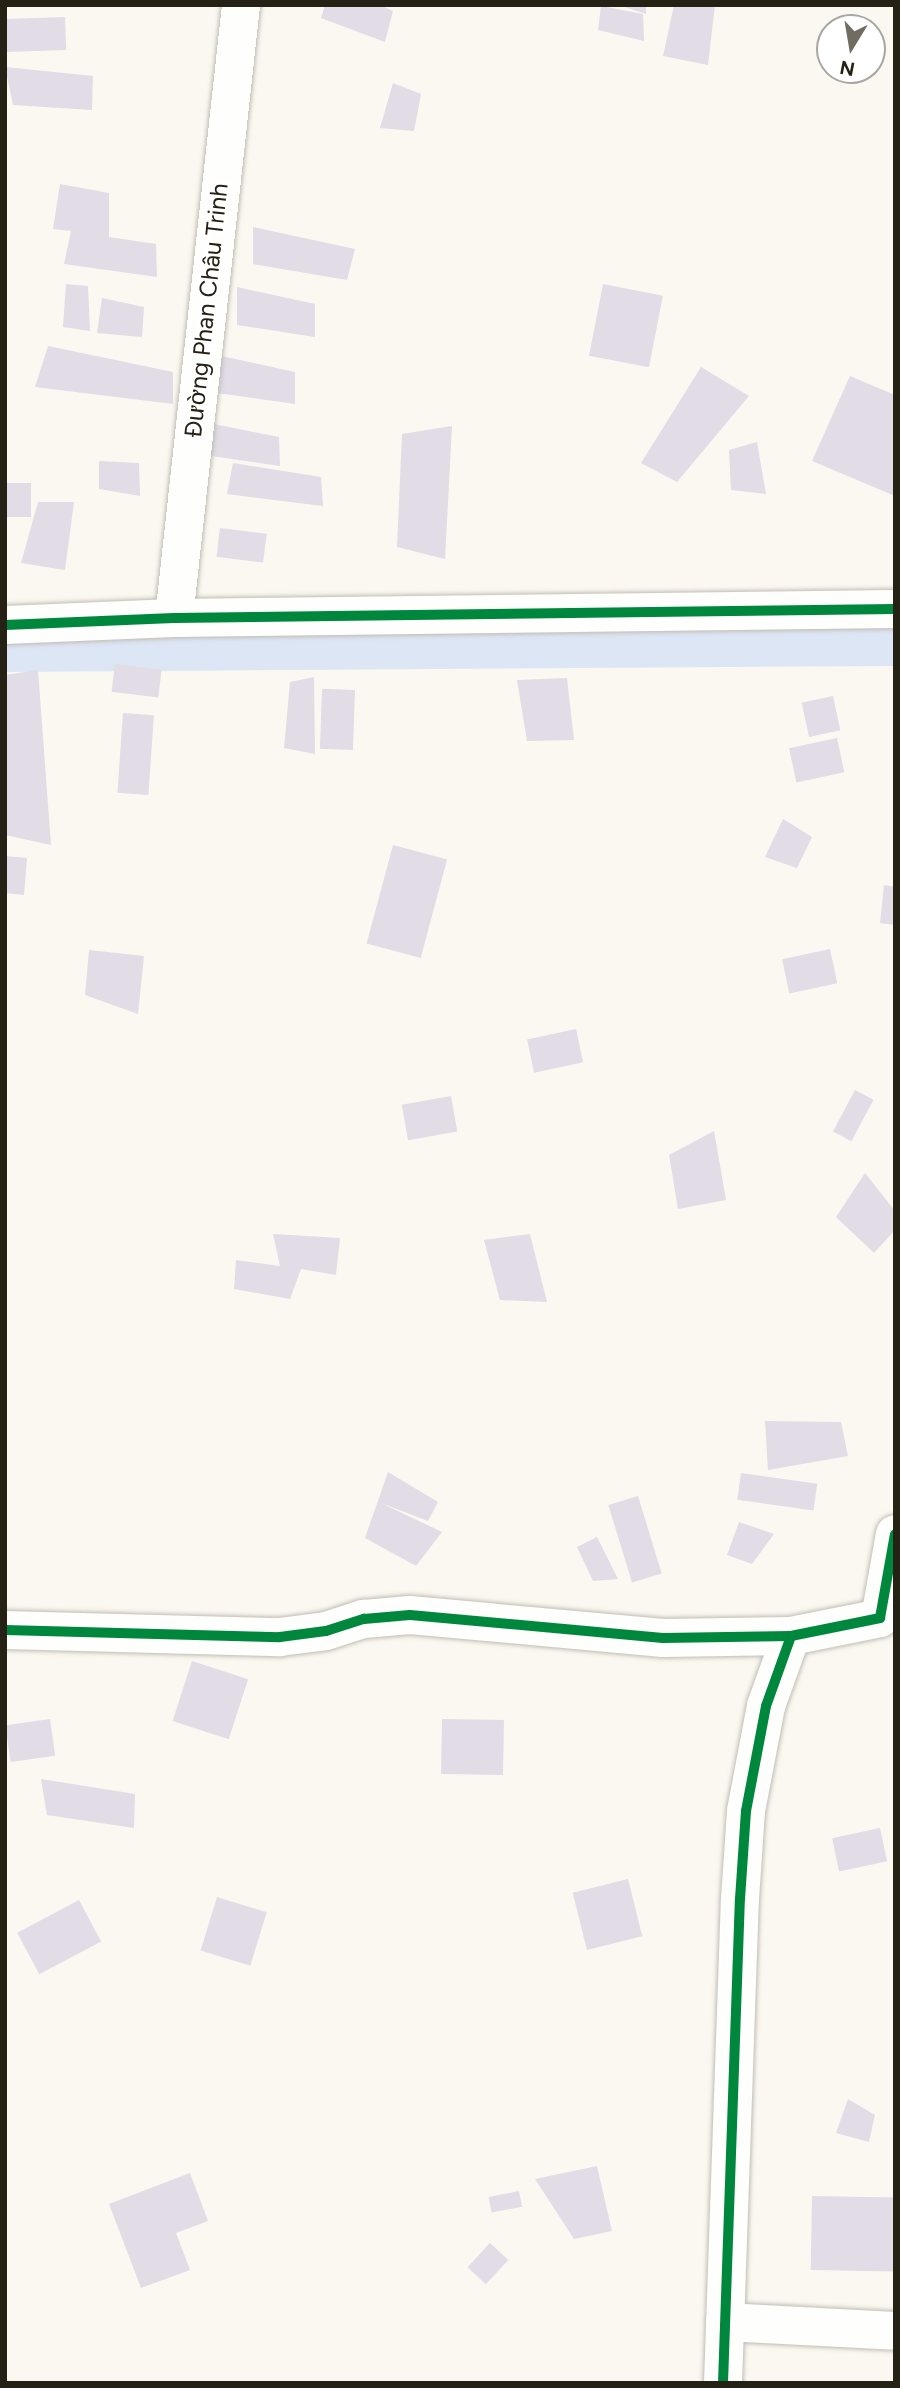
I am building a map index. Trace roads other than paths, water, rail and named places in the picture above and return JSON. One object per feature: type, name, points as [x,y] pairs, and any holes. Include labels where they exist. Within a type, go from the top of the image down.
[{"type":"street","name":"Đường Phan Châu Trinh","points":[[174,618],[241,5]]},
{"type":"street","points":[[5,625],[174,618],[895,609]]},
{"type":"street","points":[[5,1630],[280,1637],[326,1631],[365,1619],[410,1615],[611,1635],[791,1636],[887,1618],[895,1534]]},
{"type":"street","points":[[723,2383],[746,1811],[766,1706],[791,1636]]},
{"type":"street","points":[[725,2322],[895,2331]]},
{"type":"waterway","points":[[5,652],[895,646]]}]
